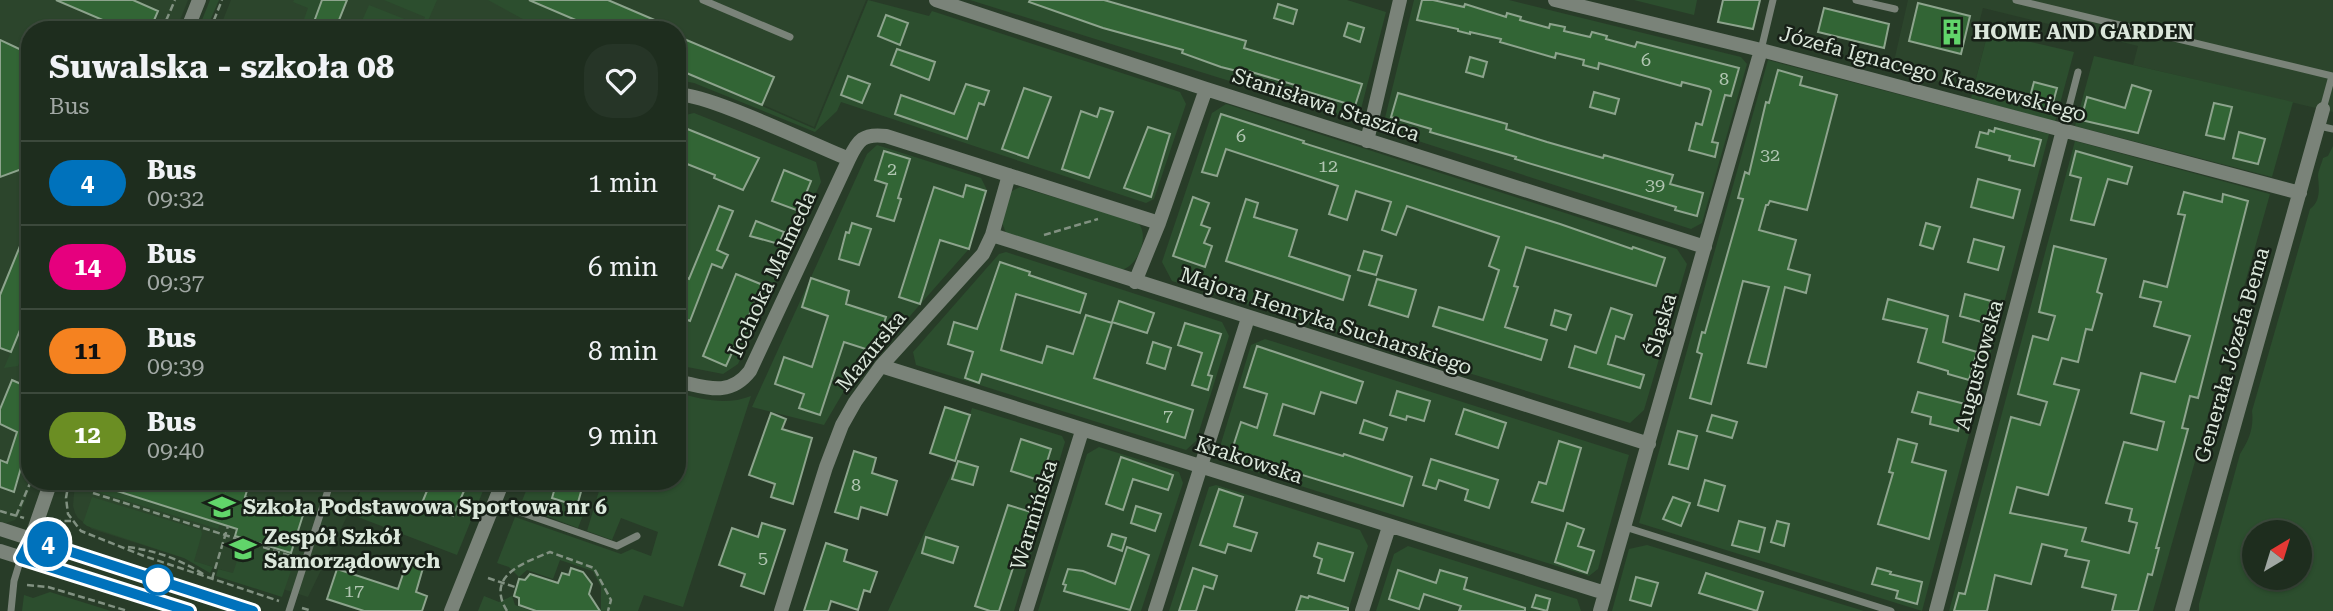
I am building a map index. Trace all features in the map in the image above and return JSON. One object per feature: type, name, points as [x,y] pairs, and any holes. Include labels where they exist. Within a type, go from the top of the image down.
[{"type":"street","name":"Stanisława Staszica","points":[[936,0],[1367,141],[1704,247]]},
{"type":"street","points":[[1367,141],[1400,0]]},
{"type":"street","name":"Józefa Ignacego Kraszewskiego","points":[[1555,0],[1760,50],[2300,193]]},
{"type":"street","points":[[189,21],[195,1]]},
{"type":"street","name":"Śląska","points":[[1600,611],[1760,50]]},
{"type":"street","points":[[1135,282],[1159,223],[1206,89]]},
{"type":"street","points":[[686,95],[709,101],[849,159],[855,146],[864,137],[873,134],[886,136],[1159,223]]},
{"type":"street","name":"Generała Józefa Bema","points":[[2182,611],[2322,109]]},
{"type":"street","name":"Augustowska","points":[[1936,611],[2063,130]]},
{"type":"street","name":"Icchoka Malmeda","points":[[686,383],[728,388],[742,382],[750,371],[849,159]]},
{"type":"street","name":"Mazurska","points":[[781,611],[838,436],[855,402],[881,366],[983,254],[992,235],[1009,175]]},
{"type":"street","name":"Majora Henryka Sucharskiego","points":[[992,235],[1649,444]]},
{"type":"street","points":[[1155,611],[1248,318]]},
{"type":"street","name":"Krakowska","points":[[881,366],[1605,593]]},
{"type":"street","name":"Warmińska","points":[[1026,611],[1082,431]]},
{"type":"street","points":[[21,558],[31,539],[48,490]]},
{"type":"street","points":[[451,611],[499,490]]},
{"type":"street","points":[[1362,611],[1389,527]]},
{"type":"street","points":[[0,529],[230,608],[253,611]]},
{"type":"street","points":[[0,551],[189,611]]},
{"type":"lane","points":[[703,0],[790,37]]},
{"type":"lane","points":[[1760,50],[1773,0]]},
{"type":"lane","points":[[1856,0],[1895,9]]},
{"type":"lane","points":[[2015,0],[2332,76],[2322,109]]},
{"type":"lane","points":[[2063,130],[2078,72]]},
{"type":"lane","points":[[2318,126],[2333,130]]},
{"type":"lane","points":[[290,608],[328,490]]},
{"type":"lane","points":[[494,503],[617,547],[637,536]]},
{"type":"lane","points":[[1625,527],[1891,611]]},
{"type":"lane","points":[[10,611],[14,581],[21,558]]},
{"type":"path","points":[[166,21],[175,0]]},
{"type":"path","points":[[214,21],[222,0]]},
{"type":"path","points":[[1042,236],[1099,219]]},
{"type":"path","points":[[16,516],[27,490]]},
{"type":"path","points":[[67,490],[66,498],[71,521],[92,537],[290,608],[312,611]]},
{"type":"path","points":[[93,493],[297,558]]},
{"type":"path","points":[[212,579],[228,526]]},
{"type":"path","points":[[123,547],[145,550],[185,562],[212,579]]},
{"type":"path","points":[[507,611],[502,603],[502,583],[513,568],[550,552],[594,568],[611,600],[608,611]]},
{"type":"path","points":[[488,578],[515,587]]},
{"type":"path","points":[[14,581],[30,586],[48,587],[128,611]]},
{"type":"shaded area","points":[[0,0],[188,0],[180,21],[21,21],[21,490],[29,490],[15,520],[0,522]]},
{"type":"shaded area","points":[[210,0],[219,0],[210,21],[202,21]]},
{"type":"shaded area","points":[[231,0],[866,0],[814,127],[686,71],[686,21],[223,21]]},
{"type":"shaded area","points":[[321,0],[313,21],[303,21],[308,8],[293,2]]},
{"type":"shaded area","points":[[384,0],[437,0],[428,21],[424,21],[425,17]]},
{"type":"shaded area","points":[[488,0],[527,0],[577,21],[526,21]]},
{"type":"shaded area","points":[[868,0],[929,16],[932,11],[1180,92],[1186,104],[1154,199],[1146,203],[841,102],[837,111],[815,132],[686,82],[686,73],[815,129]]},
{"type":"shaded area","points":[[970,0],[1347,0],[1386,12],[1360,113],[1351,119]]},
{"type":"shaded area","points":[[1414,0],[1509,0],[1741,57],[1747,64],[1702,223],[1691,229],[1387,131],[1384,122]]},
{"type":"shaded area","points":[[1634,0],[1697,0],[1694,15]]},
{"type":"shaded area","points":[[1908,0],[2333,0],[2333,112],[2133,65],[2138,46],[1983,8],[1977,30],[1988,32],[1973,90],[1892,70]]},
{"type":"shaded area","points":[[369,5],[409,21],[362,21]]},
{"type":"shaded area","points":[[1988,32],[2074,52],[2055,122],[1971,98]]},
{"type":"shaded area","points":[[2094,56],[2293,102],[2272,177],[2075,126]]},
{"type":"shaded area","points":[[1768,60],[2049,134],[1922,611],[1639,523]]},
{"type":"shaded area","points":[[1226,104],[1677,249],[1687,264],[1644,410],[1630,423],[1172,281],[1162,262],[1212,113]]},
{"type":"shaded area","points":[[694,113],[816,162],[821,182],[738,364],[723,374],[686,367],[686,115]]},
{"type":"shaded area","points":[[2075,141],[2270,194],[2153,611],[1949,611]]},
{"type":"shaded area","points":[[877,145],[981,178],[987,190],[968,250],[844,391],[824,425],[752,407],[867,154]]},
{"type":"shaded area","points":[[2333,146],[2333,611],[2199,611],[2240,454],[2250,434],[2252,411],[2310,209],[2318,198],[2318,176],[2323,158],[2328,156]]},
{"type":"shaded area","points":[[1020,187],[1137,222],[1141,227],[1143,242],[1137,257],[1127,268],[1121,270],[1006,233],[1001,220],[1010,192]]},
{"type":"shaded area","points":[[1006,252],[1222,322],[1229,336],[1196,441],[1186,450],[916,365],[913,352],[999,254]]},
{"type":"shaded area","points":[[21,328],[21,359],[18,366],[4,368]]},
{"type":"shaded area","points":[[1265,339],[1629,455],[1598,569],[1589,576],[1227,463],[1219,450],[1251,345]]},
{"type":"shaded area","points":[[686,395],[723,401],[751,396],[683,607],[644,595],[638,611],[601,611],[601,587],[593,571],[560,560],[553,579],[527,570],[519,577],[509,567],[497,563],[515,517],[621,554],[632,549],[651,556],[658,532],[621,518],[612,540],[587,531],[599,491],[686,490]]},
{"type":"shaded area","points":[[972,408],[1062,436],[1065,442],[1014,611],[888,611],[953,470]]},
{"type":"shaded area","points":[[1099,447],[1179,472],[1183,483],[1141,611],[1038,611],[1087,454]]},
{"type":"shaded area","points":[[1216,485],[1360,530],[1368,546],[1348,611],[1169,611],[1209,487]]},
{"type":"shaded area","name":"Zespół Szkół Samorządowych","points":[[74,490],[360,490],[308,597],[92,529],[78,518],[73,506]]},
{"type":"shaded area","points":[[113,490],[220,523],[218,529],[94,491]]},
{"type":"shaded area","points":[[361,490],[483,490],[457,555],[350,514]]},
{"type":"shaded area","points":[[526,490],[554,490],[551,499],[585,510],[578,528],[520,506]]},
{"type":"shaded area","points":[[92,497],[201,530],[194,561],[213,567],[210,573],[184,558],[87,526],[83,523]]},
{"type":"shaded area","points":[[243,543],[292,558],[294,562],[282,597],[216,576],[218,569],[233,573]]},
{"type":"shaded area","points":[[1647,545],[1864,611],[1612,611],[1629,549]]},
{"type":"shaded area","points":[[1408,546],[1577,599],[1581,611],[1376,611],[1394,554]]},
{"type":"shaded area","points":[[50,592],[111,611],[22,611],[24,595],[33,598]]},
{"type":"shaded area","points":[[484,596],[499,602],[512,596],[515,605],[532,611],[478,611]]},
{"type":"building","points":[[56,0],[133,0],[158,11],[154,21],[105,21]]},
{"type":"building","points":[[322,0],[347,0],[339,21],[314,21]]},
{"type":"building","points":[[529,0],[608,0],[657,21],[578,21]]},
{"type":"building","points":[[1104,0],[1246,41],[1244,48],[1362,84],[1355,106],[1238,68],[1237,71],[1221,67],[1182,53],[1183,50],[1103,28],[1029,2]]},
{"type":"building","points":[[1422,0],[1464,7],[1465,4],[1506,17],[1507,13],[1521,17],[1520,20],[1549,28],[1550,24],[1565,27],[1564,31],[1590,37],[1592,32],[1635,47],[1637,42],[1739,68],[1731,96],[1725,95],[1712,142],[1718,143],[1715,157],[1689,150],[1696,123],[1702,125],[1711,91],[1709,89],[1682,82],[1681,86],[1599,63],[1598,69],[1583,65],[1584,60],[1556,53],[1555,58],[1500,42],[1501,39],[1417,20]]},
{"type":"building","points":[[1723,0],[1760,0],[1753,29],[1718,22]]},
{"type":"building","points":[[1918,3],[1970,16],[1961,54],[1909,41]]},
{"type":"building","points":[[1278,4],[1297,10],[1293,24],[1274,18]]},
{"type":"building","points":[[1824,8],[1889,24],[1884,48],[1818,32]]},
{"type":"building","points":[[886,15],[908,23],[900,45],[878,36]]},
{"type":"building","points":[[1348,23],[1364,28],[1360,42],[1344,36]]},
{"type":"building","points":[[0,40],[21,50],[21,169],[0,177]]},
{"type":"building","points":[[686,40],[774,77],[762,105],[686,73]]},
{"type":"building","points":[[897,49],[935,62],[929,80],[891,65]]},
{"type":"building","points":[[1470,57],[1487,62],[1483,77],[1466,72]]},
{"type":"building","points":[[1778,70],[1802,77],[1800,85],[1837,95],[1807,210],[1770,201],[1766,205],[1759,230],[1796,240],[1788,269],[1810,275],[1806,293],[1785,287],[1766,367],[1748,363],[1769,287],[1743,281],[1711,404],[1690,398],[1702,354],[1697,352],[1702,332],[1705,333],[1743,199],[1738,198],[1745,172],[1749,174],[1766,102],[1769,103]]},
{"type":"building","points":[[848,76],[870,84],[862,103],[841,95]]},
{"type":"building","points":[[2034,82],[2057,88],[2051,110],[2028,104]]},
{"type":"building","points":[[966,84],[989,91],[984,105],[979,103],[967,139],[895,114],[901,95],[954,114]]},
{"type":"building","points":[[2132,85],[2151,91],[2138,133],[2081,120],[2087,97],[2125,108]]},
{"type":"building","points":[[1024,88],[1051,97],[1028,158],[1002,149]]},
{"type":"building","points":[[1594,92],[1619,99],[1615,114],[1590,107]]},
{"type":"building","points":[[1398,93],[1507,124],[1506,129],[1547,142],[1673,175],[1670,184],[1703,193],[1697,216],[1675,210],[1676,207],[1430,132],[1431,129],[1391,117]]},
{"type":"building","points":[[2214,103],[2232,107],[2224,139],[2206,135]]},
{"type":"building","points":[[1100,108],[1113,112],[1089,178],[1062,169],[1081,111],[1097,117]]},
{"type":"building","points":[[1221,114],[1304,141],[1303,143],[1665,258],[1656,286],[1526,247],[1514,286],[1518,287],[1505,327],[1547,340],[1541,360],[1433,326],[1439,307],[1483,320],[1499,270],[1489,266],[1499,237],[1407,206],[1396,235],[1382,230],[1391,202],[1356,191],[1347,220],[1329,214],[1338,186],[1226,149],[1217,176],[1202,172]]},
{"type":"building","points":[[1148,127],[1170,134],[1151,197],[1124,188]]},
{"type":"building","points":[[686,128],[759,158],[743,190],[714,178],[715,175],[686,164]]},
{"type":"building","points":[[1995,128],[2041,140],[2034,166],[1976,147],[1980,132],[1988,134],[1989,130],[1994,132]]},
{"type":"building","points":[[2239,132],[2265,139],[2258,164],[2233,158]]},
{"type":"building","points":[[884,151],[910,159],[894,221],[877,216],[887,184],[875,180]]},
{"type":"building","points":[[2076,151],[2132,167],[2127,184],[2108,179],[2094,225],[2071,220],[2081,178],[2070,175]]},
{"type":"building","points":[[784,170],[811,181],[799,211],[772,201]]},
{"type":"building","points":[[1978,179],[2020,190],[2013,218],[1971,207]]},
{"type":"building","points":[[966,185],[986,191],[969,249],[940,240],[920,304],[899,297],[934,187],[963,197]]},
{"type":"building","points":[[2184,192],[2222,202],[2223,194],[2248,201],[2198,398],[2190,396],[2182,428],[2188,429],[2156,548],[2159,548],[2152,575],[2148,574],[2138,611],[2112,611],[2116,595],[2082,587],[2089,561],[2065,556],[2067,550],[2042,544],[2031,584],[1995,575],[1987,611],[1954,611],[1959,593],[1965,594],[2011,417],[2040,425],[2047,402],[2018,394],[2033,336],[2048,340],[2055,316],[2039,312],[2054,246],[2106,259],[2097,292],[2102,294],[2092,330],[2086,329],[2078,362],[2062,358],[2054,384],[2079,390],[2048,495],[2017,487],[2010,513],[2086,528],[2082,541],[2129,553],[2137,523],[2129,521],[2132,509],[2106,503],[2124,442],[2157,450],[2164,422],[2131,413],[2141,373],[2175,382],[2190,336],[2154,326],[2161,302],[2140,297],[2144,281],[2167,287],[2185,215],[2178,214]]},
{"type":"building","points":[[1193,197],[1209,203],[1201,225],[1210,228],[1204,243],[1212,246],[1205,267],[1173,256]]},
{"type":"building","points":[[1246,199],[1258,203],[1254,217],[1297,230],[1289,256],[1350,276],[1343,300],[1226,261]]},
{"type":"building","points":[[719,206],[733,211],[717,250],[728,255],[722,268],[712,264],[690,321],[686,319],[686,278],[689,279]]},
{"type":"building","points":[[756,221],[784,232],[779,244],[750,236]]},
{"type":"building","points":[[852,223],[871,229],[859,265],[839,259],[846,232],[849,233]]},
{"type":"building","points":[[1926,223],[1940,227],[1933,249],[1920,245]]},
{"type":"building","points":[[1974,239],[2004,247],[1998,270],[1968,262]]},
{"type":"building","points":[[21,244],[21,328],[11,352],[0,348],[0,295]]},
{"type":"building","points":[[1364,251],[1382,256],[1376,275],[1358,270]]},
{"type":"building","points":[[1000,262],[1086,294],[1080,313],[1016,294],[1001,350],[1042,363],[1047,346],[1073,354],[1086,315],[1112,323],[1094,378],[1193,410],[1185,438],[982,374],[979,383],[965,378],[973,352],[948,344],[954,322],[977,329]]},
{"type":"building","points":[[736,274],[763,285],[726,366],[703,356]]},
{"type":"building","points":[[811,278],[849,291],[846,304],[886,317],[875,352],[844,342],[820,415],[799,408],[804,394],[775,384],[784,357],[812,367],[828,316],[802,307]]},
{"type":"building","points":[[1377,279],[1416,290],[1408,317],[1369,305]]},
{"type":"building","points":[[1965,294],[1991,301],[1985,323],[1960,316]]},
{"type":"building","points":[[1888,299],[1948,316],[1943,342],[1977,352],[1969,380],[1918,362],[1927,329],[1883,319]]},
{"type":"building","points":[[1119,301],[1154,313],[1147,333],[1112,322]]},
{"type":"building","points":[[1611,308],[1632,315],[1624,339],[1616,336],[1608,364],[1644,375],[1640,388],[1569,367],[1575,346],[1596,353]]},
{"type":"building","points":[[1555,310],[1571,315],[1566,330],[1551,325]]},
{"type":"building","points":[[1185,323],[1221,334],[1208,375],[1212,376],[1208,390],[1192,385],[1202,353],[1178,345]]},
{"type":"building","points":[[1153,342],[1171,348],[1165,369],[1147,363]]},
{"type":"building","points":[[1257,346],[1363,382],[1356,403],[1321,392],[1314,414],[1283,404],[1274,435],[1343,456],[1344,454],[1412,477],[1403,506],[1231,453],[1241,422],[1257,428],[1267,394],[1244,387]]},
{"type":"building","points":[[12,380],[21,384],[21,468],[14,492],[0,487],[0,460],[7,463],[17,432],[0,424],[0,409]]},
{"type":"building","points":[[1397,391],[1430,401],[1424,421],[1407,416],[1406,420],[1390,415]]},
{"type":"building","points":[[1918,392],[1965,404],[1958,431],[1930,424],[1931,417],[1912,412]]},
{"type":"building","points":[[945,407],[970,415],[955,461],[930,453]]},
{"type":"building","points":[[1464,409],[1506,423],[1498,448],[1456,434]]},
{"type":"building","points":[[771,413],[786,419],[782,429],[812,438],[793,504],[771,497],[775,484],[749,475]]},
{"type":"building","points":[[1712,415],[1737,422],[1732,438],[1707,431]]},
{"type":"building","points":[[1364,420],[1387,428],[1383,440],[1360,433]]},
{"type":"building","points":[[1678,431],[1697,436],[1688,469],[1669,464]]},
{"type":"building","points":[[1021,439],[1051,449],[1041,481],[1011,471]]},
{"type":"building","points":[[1898,439],[1917,444],[1912,462],[1946,471],[1929,539],[1878,524],[1893,473],[1889,472]]},
{"type":"building","points":[[1559,441],[1581,448],[1563,511],[1532,502],[1539,482],[1546,484]]},
{"type":"building","points":[[854,451],[876,458],[872,473],[897,481],[887,515],[861,507],[858,519],[835,512]]},
{"type":"building","points":[[1121,457],[1173,475],[1168,490],[1133,479],[1123,510],[1106,504]]},
{"type":"building","points":[[1431,459],[1498,480],[1489,508],[1465,500],[1468,490],[1439,480],[1436,489],[1423,485]]},
{"type":"building","points":[[958,461],[978,467],[973,485],[952,479]]},
{"type":"building","points":[[1705,480],[1725,486],[1718,511],[1698,505]]},
{"type":"building","points":[[1219,489],[1243,497],[1234,526],[1257,533],[1251,551],[1228,544],[1225,553],[1200,545]]},
{"type":"building","points":[[114,490],[247,490],[245,497],[303,515],[291,553],[235,536],[237,529]]},
{"type":"building","points":[[427,490],[464,491],[453,516],[422,503]]},
{"type":"building","points":[[554,490],[581,490],[577,506],[552,498]]},
{"type":"building","points":[[1673,497],[1690,503],[1681,526],[1663,519]]},
{"type":"building","points":[[1008,505],[1031,512],[999,611],[990,611],[975,606]]},
{"type":"building","points":[[1136,506],[1161,514],[1155,531],[1131,523]]},
{"type":"building","points":[[1739,521],[1765,528],[1759,552],[1732,545]]},
{"type":"building","points":[[1777,521],[1789,524],[1784,546],[1771,542]]},
{"type":"building","points":[[762,523],[785,530],[764,594],[741,586],[745,574],[719,565],[732,528],[758,537]]},
{"type":"building","points":[[1567,523],[1584,529],[1578,546],[1594,551],[1587,573],[1555,562]]},
{"type":"building","points":[[1112,534],[1126,538],[1122,551],[1108,546]]},
{"type":"building","points":[[926,537],[958,547],[953,563],[922,553]]},
{"type":"building","points":[[826,543],[847,550],[844,561],[877,572],[870,592],[864,590],[858,610],[831,601],[828,611],[804,611]]},
{"type":"building","points":[[1318,543],[1353,553],[1344,581],[1318,573],[1322,559],[1314,556]]},
{"type":"building","points":[[1127,547],[1149,555],[1130,610],[1064,591],[1066,585],[1063,584],[1068,569],[1083,571],[1115,584]]},
{"type":"building","points":[[409,556],[425,561],[416,592],[427,596],[422,611],[364,611],[327,599],[337,569],[398,589]]},
{"type":"building","points":[[571,568],[583,572],[592,584],[589,594],[600,611],[536,611],[519,605],[519,598],[514,596],[519,579],[525,580],[530,574],[558,583],[562,573],[569,575]]},
{"type":"building","points":[[1193,568],[1217,576],[1213,589],[1204,586],[1196,611],[1179,611]]},
{"type":"building","points":[[1877,568],[1922,582],[1917,604],[1896,598],[1898,591],[1872,584]]},
{"type":"building","points":[[1398,570],[1436,583],[1440,570],[1467,578],[1464,589],[1525,608],[1525,611],[1459,611],[1461,606],[1424,594],[1419,609],[1389,599]]},
{"type":"building","points":[[1706,573],[1763,592],[1757,611],[1699,593]]},
{"type":"building","points":[[1636,577],[1658,583],[1651,606],[1630,600]]},
{"type":"building","points":[[1536,595],[1550,599],[1547,611],[1532,607]]},
{"type":"building","points":[[1301,596],[1348,608],[1348,611],[1296,611]]},
{"type":"bus line","name":"4","points":[[189,611],[21,558],[31,539],[253,611]]},
{"type":"place","name":"HOME AND GARDEN","points":[[1952,32]]},
{"type":"place","name":"Szkoła Podstawowa Sportowa nr 6","points":[[222,507]]},
{"type":"place","name":"Zespół Szkół Samorządowych","points":[[243,549]]}]
